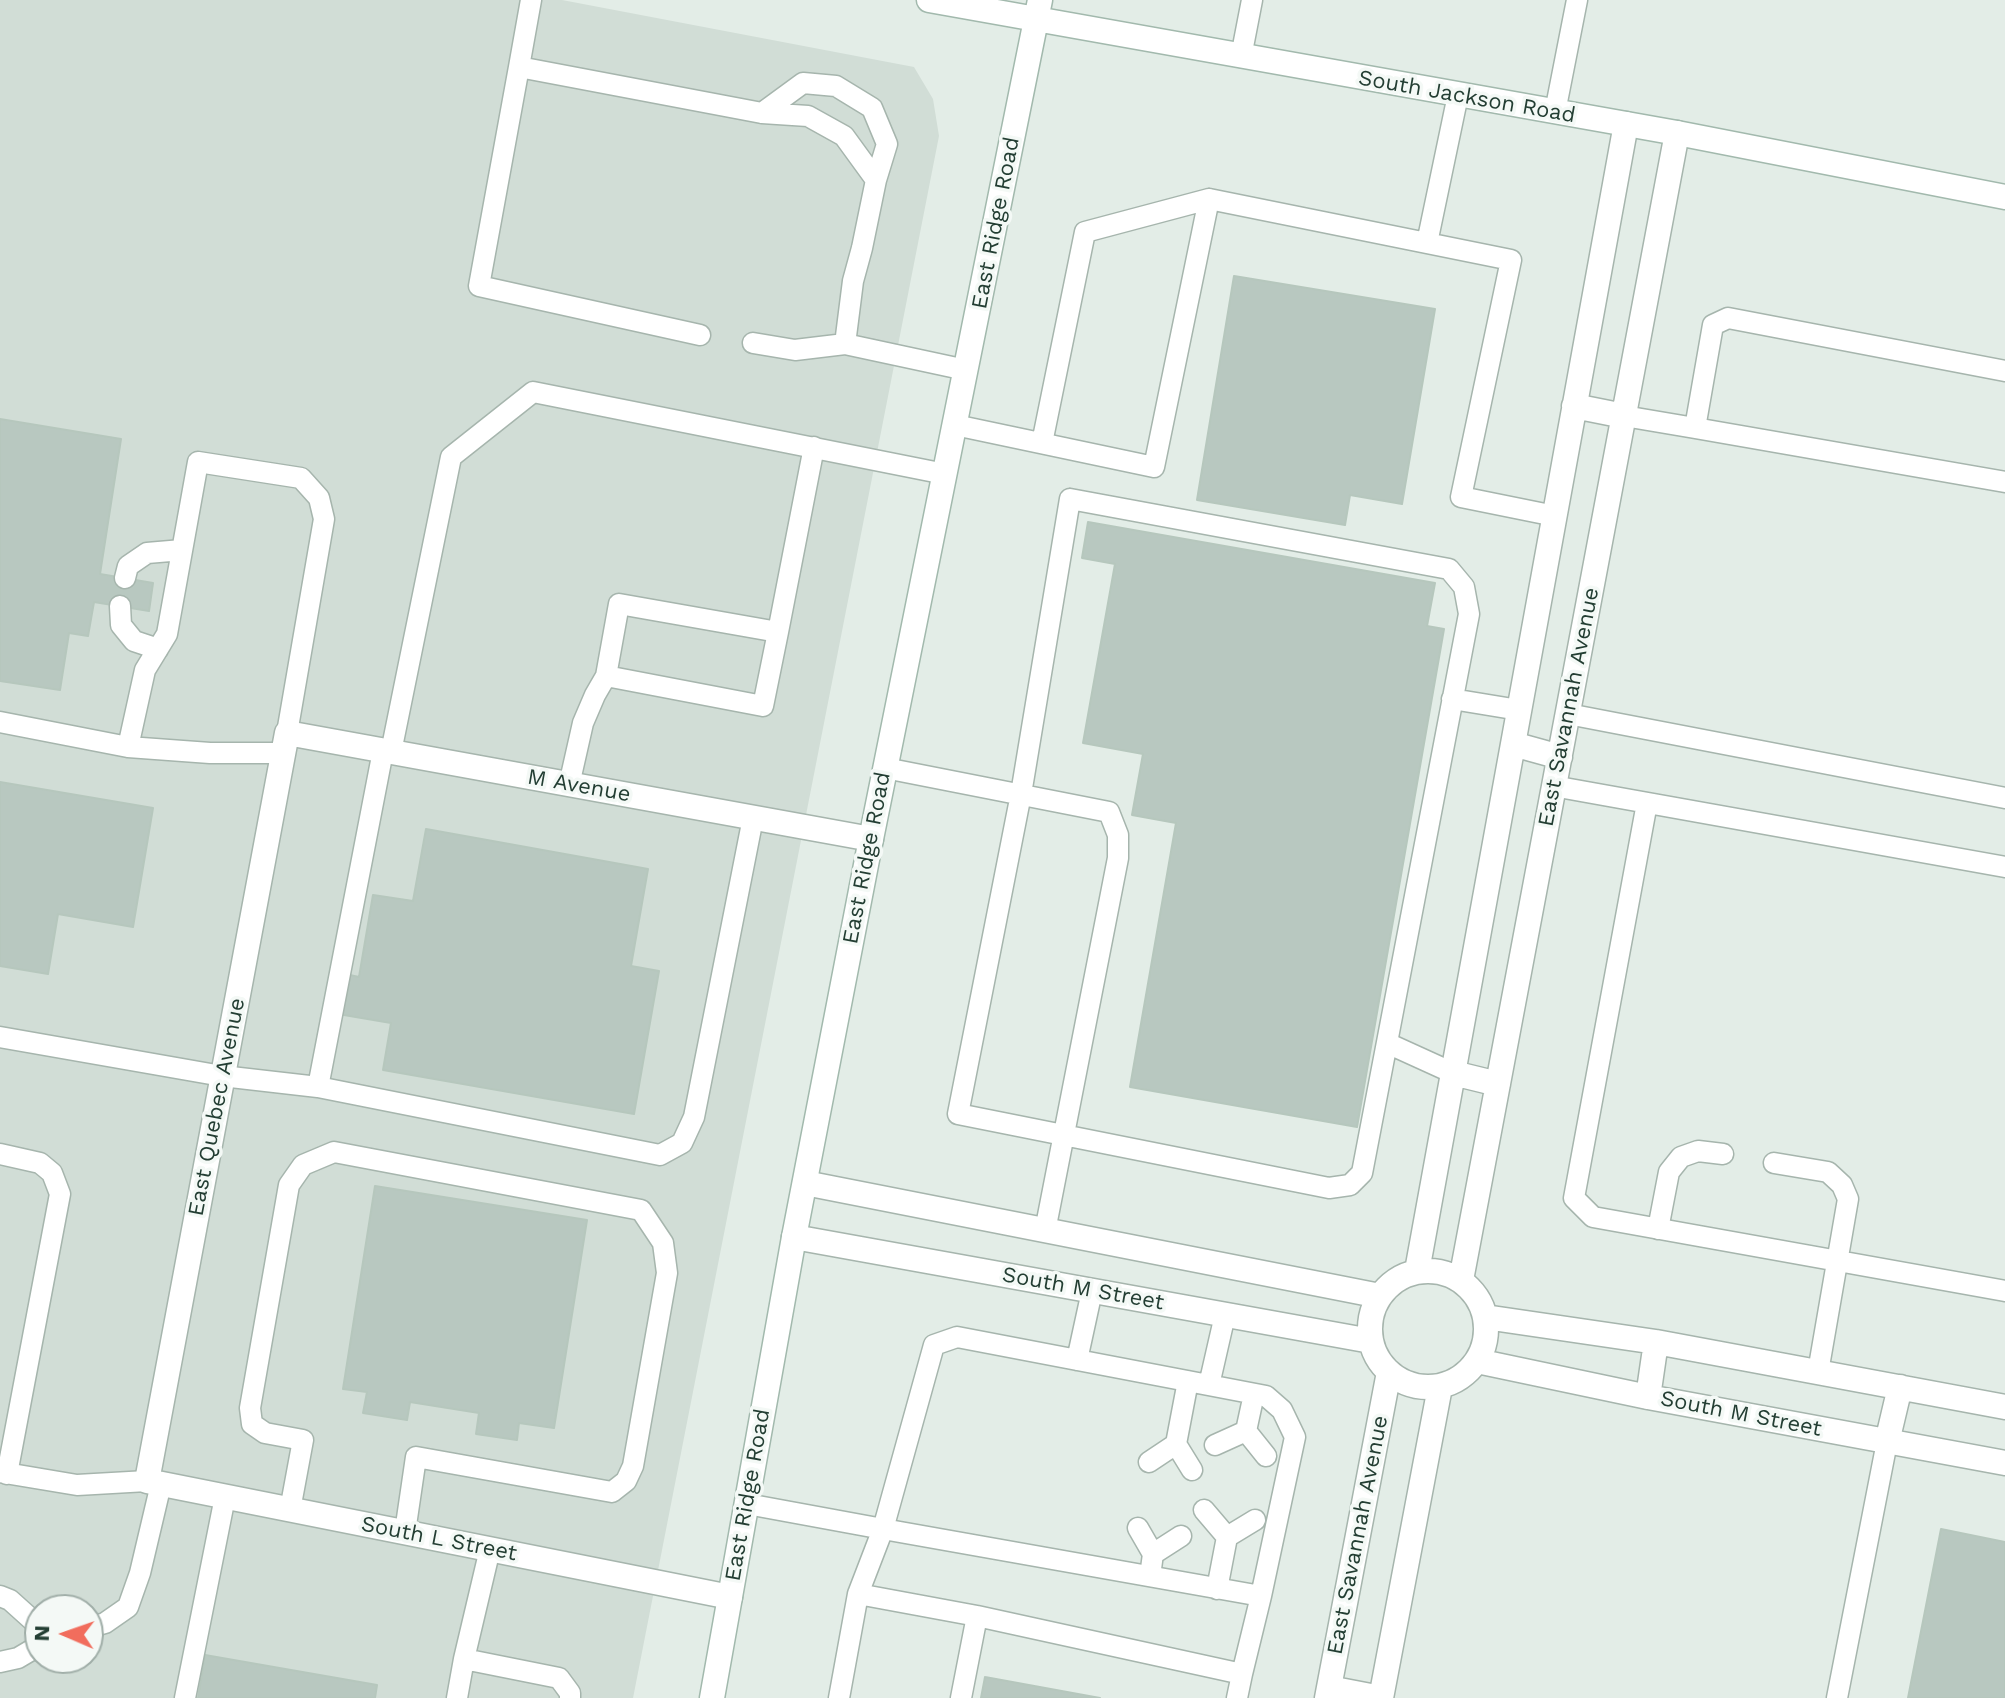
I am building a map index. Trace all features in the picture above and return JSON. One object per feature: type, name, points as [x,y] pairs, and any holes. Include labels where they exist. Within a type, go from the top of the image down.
[{"type":"street","name":"South Jackson Road","points":[[929,0],[1038,10],[1241,57],[1677,133],[2005,197]]},
{"type":"street","name":"East Ridge Road","points":[[712,1698],[794,1237],[1038,10]]},
{"type":"street","points":[[1417,1271],[1626,124]]},
{"type":"street","name":"East Savannah Avenue","points":[[1461,1280],[1677,133]]},
{"type":"street","points":[[1574,406],[1624,416]]},
{"type":"street","name":"M Avenue","points":[[285,743],[387,752],[871,839]]},
{"type":"street","name":"East Quebec Avenue","points":[[154,1483],[222,1076],[285,743]]},
{"type":"street","points":[[1513,744],[1560,757]]},
{"type":"street","points":[[1453,1073],[1498,1084]]},
{"type":"street","points":[[805,1183],[1380,1296]]},
{"type":"street","name":"South M Street","points":[[794,1237],[1371,1341]]},
{"type":"street","points":[[1417,1271],[1440,1271],[1461,1280],[1477,1296],[1485,1317],[1486,1340],[1477,1361],[1461,1377],[1440,1387],[1422,1388],[1404,1382],[1389,1372],[1377,1358],[1371,1341],[1371,1317],[1380,1296],[1396,1280],[1417,1271]]},
{"type":"street","points":[[1485,1317],[1656,1342],[2005,1407]]},
{"type":"street","points":[[1648,1397],[1656,1342]]},
{"type":"street","name":"South M Street","points":[[1477,1361],[1648,1397],[2005,1463]]},
{"type":"street","name":"East Savannah Avenue","points":[[1328,1693],[1389,1372]]},
{"type":"street","points":[[1328,1693],[1382,1698],[1440,1387]]},
{"type":"street","points":[[1887,1442],[1900,1387]]},
{"type":"street","name":"South L Street","points":[[154,1483],[730,1597]]},
{"type":"lane","points":[[531,0],[479,286],[700,335]]},
{"type":"lane","points":[[1241,57],[1252,0]]},
{"type":"lane","points":[[1555,112],[1577,0]]},
{"type":"lane","points":[[519,67],[762,113],[808,116],[844,136],[876,180]]},
{"type":"lane","points":[[762,113],[803,83],[836,86],[872,108],[887,144],[853,281],[845,344]]},
{"type":"lane","points":[[1427,243],[1458,95]]},
{"type":"lane","points":[[955,425],[1154,467],[1209,199]]},
{"type":"lane","points":[[1042,443],[1085,232],[1209,199],[1511,260],[1461,497],[1555,516]]},
{"type":"lane","points":[[1695,428],[1713,325],[1728,318],[2005,371]]},
{"type":"lane","points":[[753,343],[795,350],[845,344],[966,370]]},
{"type":"lane","points":[[318,1087],[451,457],[533,392],[945,474]]},
{"type":"lane","points":[[1624,416],[2005,482]]},
{"type":"lane","points":[[606,676],[763,706],[814,447]]},
{"type":"lane","points":[[0,722],[128,747],[210,753],[285,743],[324,519],[319,498],[301,478],[198,462],[167,634],[145,670],[128,747]]},
{"type":"lane","points":[[1070,499],[1449,569],[1464,587],[1469,614],[1452,699],[1362,1173],[1350,1185],[1329,1188],[958,1114],[1021,794],[1070,499]]},
{"type":"lane","points":[[125,578],[128,566],[147,553],[182,550]]},
{"type":"lane","points":[[569,785],[583,723],[606,676],[619,604],[778,632]]},
{"type":"lane","points":[[120,606],[121,625],[134,641],[158,649]]},
{"type":"lane","points":[[1452,699],[1519,710]]},
{"type":"lane","points":[[1568,714],[2005,798]]},
{"type":"lane","points":[[885,768],[1109,812],[1118,835],[1118,858],[1045,1231]]},
{"type":"lane","points":[[1553,786],[2005,867]]},
{"type":"lane","points":[[1647,803],[1574,1198],[1593,1217],[2005,1291]]},
{"type":"lane","points":[[0,1037],[222,1076],[318,1087],[660,1155],[682,1143],[694,1117],[753,818]]},
{"type":"lane","points":[[1387,1043],[1453,1073]]},
{"type":"lane","points":[[1658,1229],[1669,1172],[1681,1157],[1698,1151],[1723,1154]]},
{"type":"lane","points":[[290,1510],[303,1440],[265,1433],[252,1424],[250,1408],[289,1185],[303,1165],[334,1152],[641,1210],[663,1243],[667,1273],[633,1466],[626,1481],[612,1492],[416,1457],[405,1532]]},
{"type":"lane","points":[[0,1154],[40,1163],[52,1173],[60,1194],[4,1473],[77,1485],[154,1483],[140,1573],[128,1607],[104,1623]]},
{"type":"lane","points":[[1774,1163],[1828,1172],[1842,1185],[1848,1199],[1818,1372]]},
{"type":"lane","points":[[1077,1360],[1092,1291]]},
{"type":"lane","points":[[1209,1385],[1225,1315]]},
{"type":"lane","points":[[839,1698],[858,1594],[883,1529],[934,1345],[957,1337],[1266,1396],[1282,1410],[1295,1437],[1237,1698]]},
{"type":"lane","points":[[1170,1466],[1188,1381]]},
{"type":"lane","points":[[1244,1440],[1254,1394]]},
{"type":"lane","points":[[1215,1445],[1244,1440],[1266,1456]]},
{"type":"lane","points":[[1837,1698],[1887,1442]]},
{"type":"lane","points":[[1149,1462],[1176,1444]]},
{"type":"lane","points":[[1176,1444],[1192,1470]]},
{"type":"lane","points":[[185,1698],[225,1497]]},
{"type":"lane","points":[[747,1504],[1261,1596]]},
{"type":"lane","points":[[1204,1510],[1227,1537]]},
{"type":"lane","points":[[1217,1589],[1230,1515]]},
{"type":"lane","points":[[1227,1537],[1255,1520]]},
{"type":"lane","points":[[1148,1530],[1153,1554],[1150,1576]]},
{"type":"lane","points":[[1153,1554],[1181,1536]]},
{"type":"lane","points":[[457,1698],[490,1549]]},
{"type":"lane","points":[[858,1594],[977,1616],[1242,1674]]},
{"type":"lane","points":[[0,1596],[24,1613]]},
{"type":"lane","points":[[961,1698],[977,1616]]},
{"type":"lane","points":[[0,1662],[24,1654]]},
{"type":"lane","points":[[464,1659],[559,1678],[570,1693],[570,1698]]},
{"type":"shaded area","points":[[0,0],[562,0],[914,67],[933,99],[939,136],[633,1698],[0,1698]]},
{"type":"building","points":[[1234,276],[1435,309],[1402,504],[1350,495],[1345,525],[1197,500]]},
{"type":"building","points":[[0,419],[121,439],[100,574],[153,583],[149,611],[94,602],[88,636],[69,633],[60,690],[0,681]]},
{"type":"building","points":[[1088,522],[1435,583],[1427,626],[1444,629],[1357,1127],[1130,1087],[1176,823],[1132,815],[1143,754],[1083,743],[1115,564],[1082,558]]},
{"type":"building","points":[[0,782],[153,808],[133,927],[58,914],[48,974],[0,966]]},
{"type":"building","points":[[426,829],[648,869],[631,966],[659,971],[634,1114],[383,1070],[391,1023],[338,1014],[345,974],[359,977],[373,895],[413,901]]},
{"type":"building","points":[[375,1186],[587,1220],[554,1428],[519,1423],[517,1440],[476,1434],[479,1413],[410,1402],[407,1420],[363,1413],[367,1392],[343,1389]]},
{"type":"building","points":[[1941,1529],[2005,1542],[2005,1698],[1908,1698]]},
{"type":"building","points":[[205,1655],[377,1685],[375,1698],[198,1698]]},
{"type":"building","points":[[985,1677],[1100,1698],[981,1698]]}]
